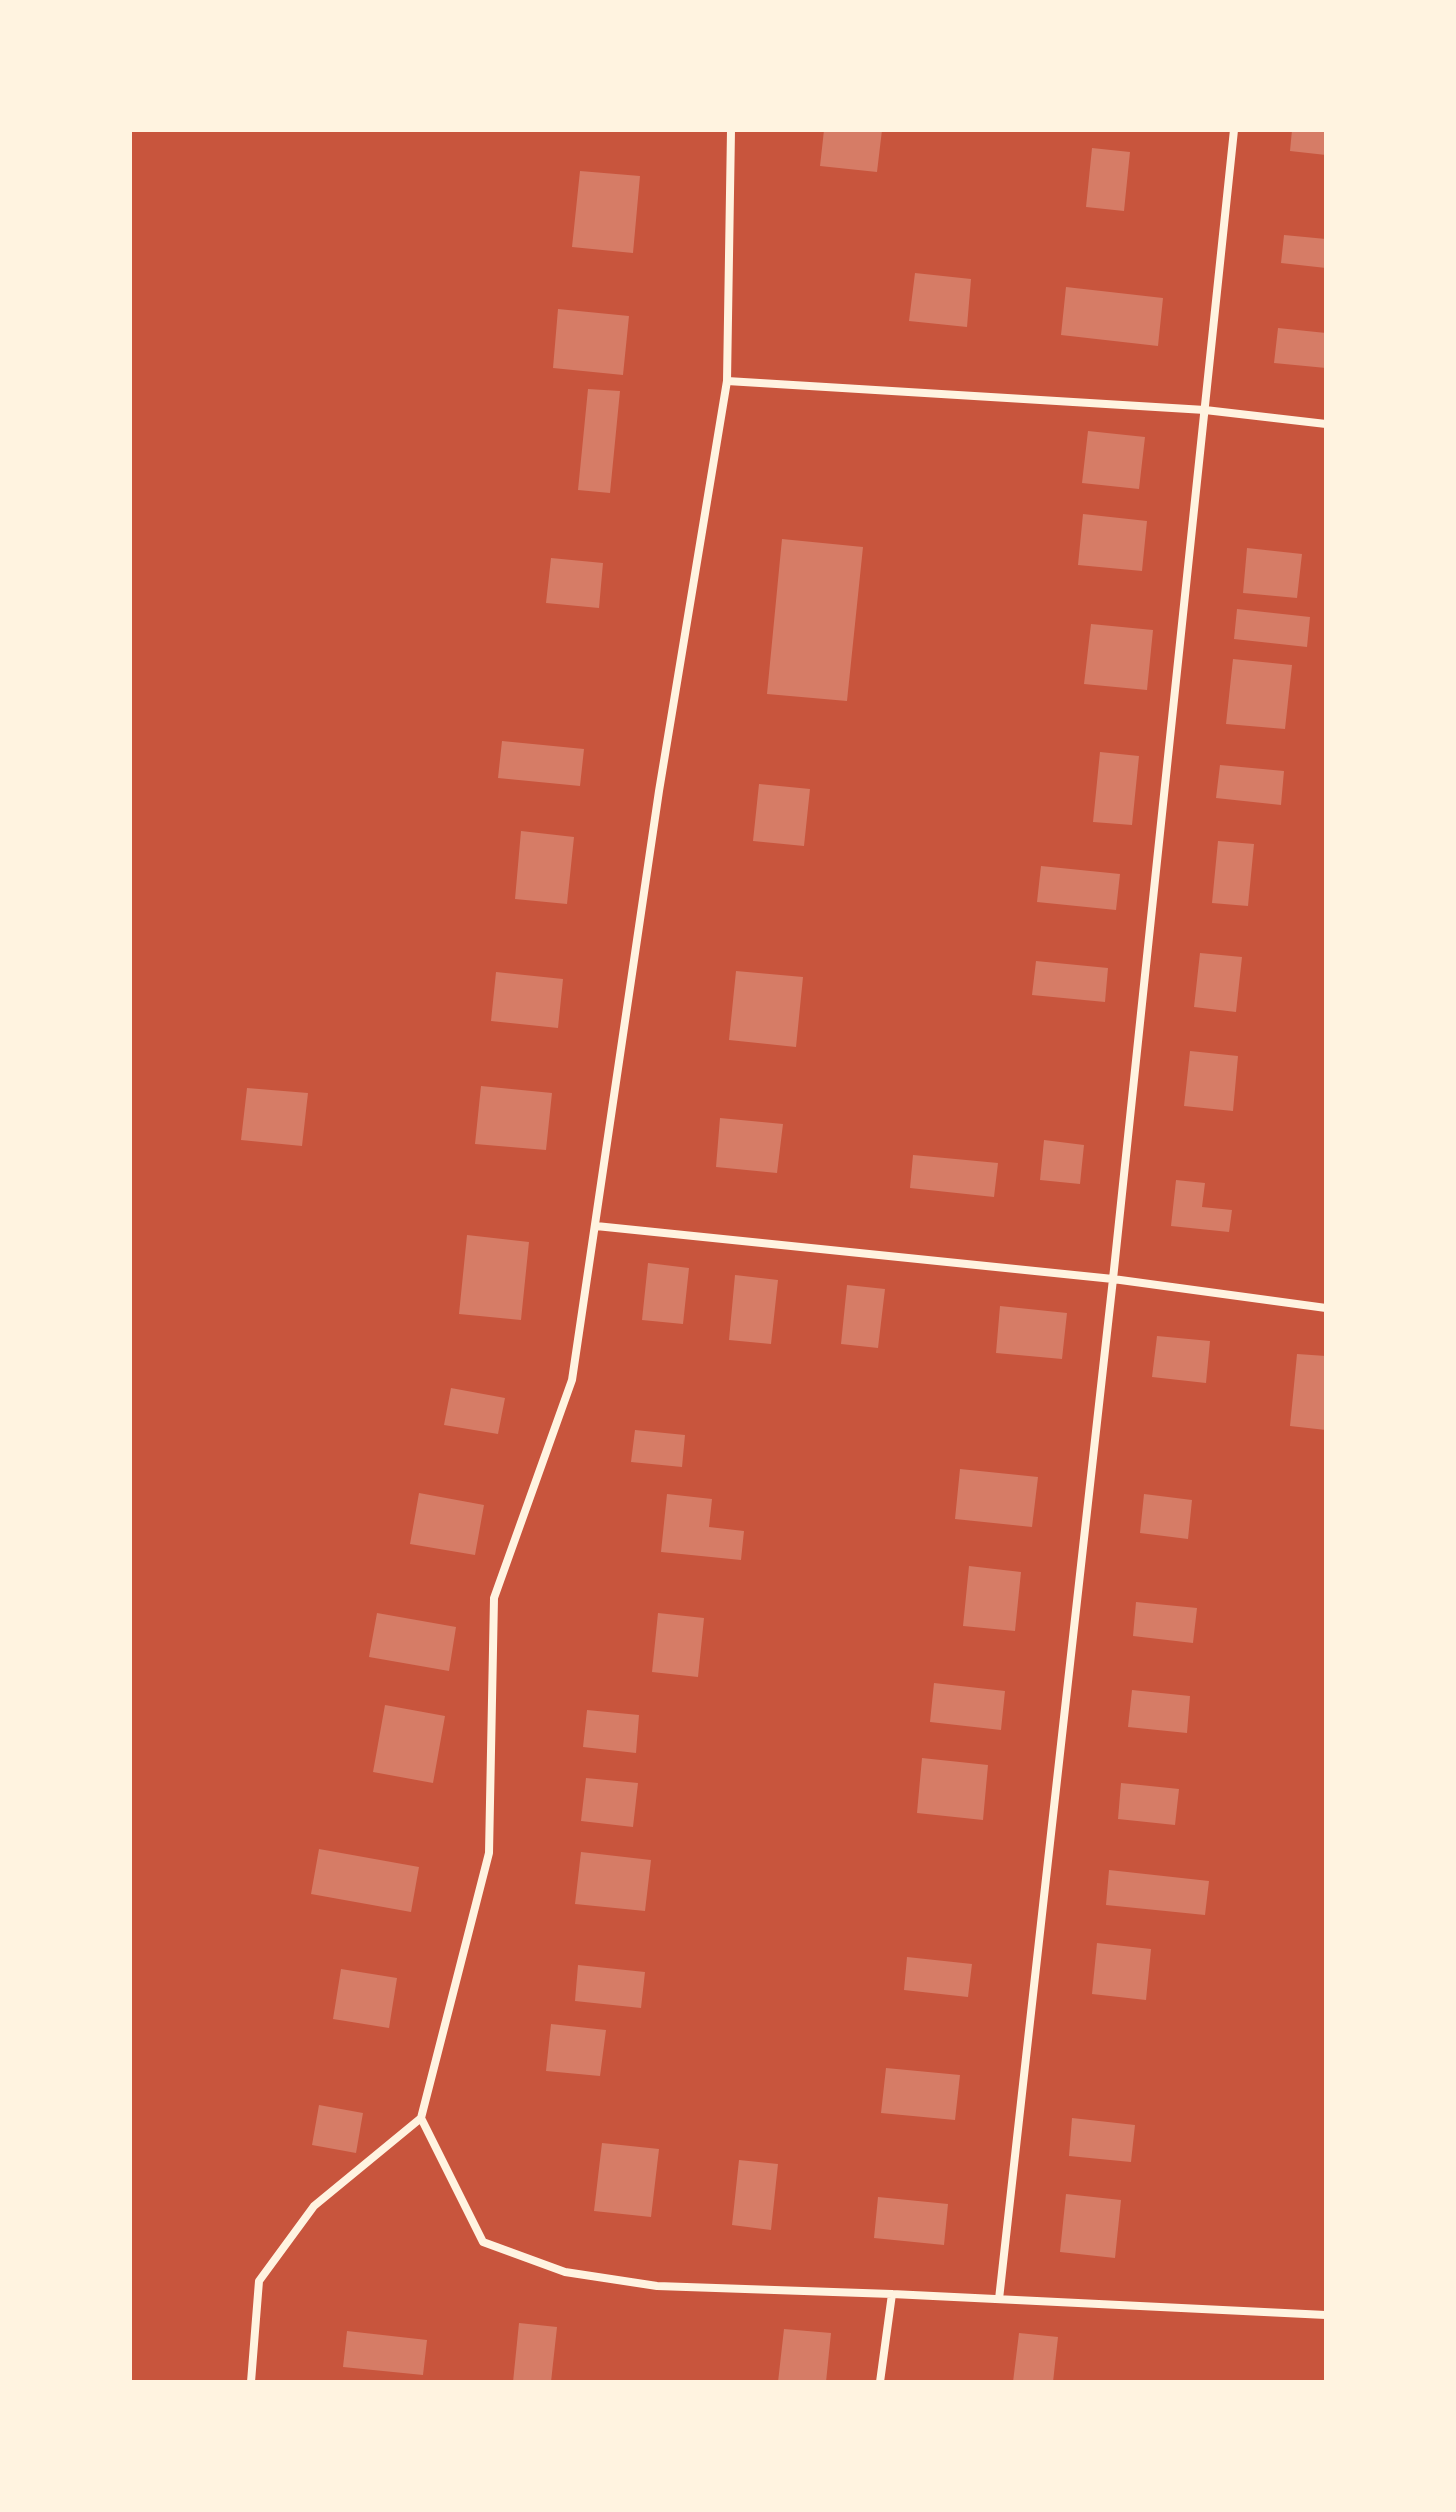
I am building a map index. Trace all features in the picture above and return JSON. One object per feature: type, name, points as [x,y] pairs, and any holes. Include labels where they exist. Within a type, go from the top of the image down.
[{"type":"street","points":[[251,2382],[259,2281],[314,2206],[421,2118],[489,1853],[494,1598],[572,1380],[657,807],[727,381],[731,130]]},
{"type":"street","points":[[999,2299],[1113,1279],[1234,130]]},
{"type":"street","points":[[727,381],[1205,410],[1326,424]]},
{"type":"street","points":[[596,1226],[1113,1279],[1326,1308]]},
{"type":"street","points":[[421,2118],[483,2242],[565,2272],[657,2286],[1326,2315]]},
{"type":"street","points":[[880,2382],[892,2294]]},
{"type":"building","points":[[824,130],[882,130],[877,172],[820,166]]},
{"type":"building","points":[[1292,130],[1326,130],[1326,155],[1290,151]]},
{"type":"building","points":[[1092,148],[1130,152],[1124,211],[1086,207]]},
{"type":"building","points":[[580,171],[640,176],[633,253],[572,247]]},
{"type":"building","points":[[1284,235],[1326,239],[1326,268],[1281,263]]},
{"type":"building","points":[[915,273],[971,279],[967,327],[909,321]]},
{"type":"building","points":[[1066,287],[1163,298],[1158,346],[1061,335]]},
{"type":"building","points":[[558,309],[629,316],[623,375],[553,368]]},
{"type":"building","points":[[1278,328],[1326,333],[1326,368],[1274,363]]},
{"type":"building","points":[[588,389],[620,391],[610,493],[578,490]]},
{"type":"building","points":[[1088,431],[1145,437],[1139,489],[1082,483]]},
{"type":"building","points":[[1083,514],[1147,521],[1142,571],[1078,565]]},
{"type":"building","points":[[782,539],[863,547],[847,701],[767,694]]},
{"type":"building","points":[[1247,548],[1302,554],[1297,598],[1243,593]]},
{"type":"building","points":[[551,558],[603,563],[599,608],[546,603]]},
{"type":"building","points":[[1237,609],[1310,617],[1307,647],[1234,639]]},
{"type":"building","points":[[1091,624],[1153,630],[1147,690],[1084,684]]},
{"type":"building","points":[[1233,659],[1292,665],[1285,729],[1226,724]]},
{"type":"building","points":[[502,741],[584,749],[580,786],[498,778]]},
{"type":"building","points":[[1100,752],[1139,756],[1132,825],[1093,822]]},
{"type":"building","points":[[1220,765],[1284,771],[1281,805],[1216,798]]},
{"type":"building","points":[[759,784],[810,789],[804,846],[753,841]]},
{"type":"building","points":[[521,831],[574,837],[567,904],[515,899]]},
{"type":"building","points":[[1218,841],[1254,844],[1248,906],[1212,903]]},
{"type":"building","points":[[1041,866],[1120,874],[1116,910],[1037,902]]},
{"type":"building","points":[[1200,953],[1242,957],[1236,1012],[1194,1007]]},
{"type":"building","points":[[1036,961],[1108,968],[1105,1002],[1032,995]]},
{"type":"building","points":[[736,971],[803,977],[796,1047],[729,1040]]},
{"type":"building","points":[[496,972],[563,979],[558,1028],[491,1021]]},
{"type":"building","points":[[1190,1051],[1238,1056],[1233,1111],[1184,1106]]},
{"type":"building","points":[[481,1086],[552,1093],[546,1150],[475,1144]]},
{"type":"building","points":[[247,1088],[308,1093],[302,1146],[241,1140]]},
{"type":"building","points":[[720,1118],[783,1124],[777,1173],[716,1167]]},
{"type":"building","points":[[1044,1140],[1084,1145],[1080,1184],[1040,1180]]},
{"type":"building","points":[[913,1155],[998,1163],[994,1197],[910,1188]]},
{"type":"building","points":[[1176,1180],[1205,1183],[1202,1207],[1232,1210],[1229,1232],[1171,1226]]},
{"type":"building","points":[[467,1235],[529,1242],[521,1320],[459,1314]]},
{"type":"building","points":[[648,1263],[689,1268],[683,1324],[642,1320]]},
{"type":"building","points":[[735,1275],[778,1280],[771,1344],[729,1340]]},
{"type":"building","points":[[847,1285],[885,1289],[878,1348],[841,1344]]},
{"type":"building","points":[[1000,1306],[1067,1313],[1062,1359],[996,1353]]},
{"type":"building","points":[[1157,1336],[1210,1341],[1206,1383],[1152,1377]]},
{"type":"building","points":[[1297,1354],[1326,1356],[1326,1430],[1290,1426]]},
{"type":"building","points":[[451,1388],[505,1398],[498,1434],[444,1425]]},
{"type":"building","points":[[635,1430],[685,1435],[682,1467],[631,1462]]},
{"type":"building","points":[[960,1469],[1038,1477],[1032,1527],[955,1519]]},
{"type":"building","points":[[419,1493],[484,1505],[475,1555],[410,1544]]},
{"type":"building","points":[[667,1494],[712,1499],[709,1527],[744,1531],[741,1560],[661,1552]]},
{"type":"building","points":[[1144,1494],[1192,1500],[1188,1539],[1140,1533]]},
{"type":"building","points":[[969,1566],[1021,1572],[1015,1631],[963,1626]]},
{"type":"building","points":[[1136,1602],[1197,1608],[1193,1643],[1133,1636]]},
{"type":"building","points":[[377,1613],[456,1627],[449,1671],[369,1657]]},
{"type":"building","points":[[658,1613],[704,1618],[698,1677],[652,1672]]},
{"type":"building","points":[[934,1683],[1005,1691],[1001,1730],[930,1722]]},
{"type":"building","points":[[1132,1690],[1190,1696],[1187,1733],[1128,1727]]},
{"type":"building","points":[[385,1705],[445,1716],[433,1783],[373,1772]]},
{"type":"building","points":[[587,1710],[639,1715],[636,1753],[583,1747]]},
{"type":"building","points":[[922,1758],[988,1765],[983,1820],[917,1813]]},
{"type":"building","points":[[586,1778],[638,1783],[633,1827],[581,1821]]},
{"type":"building","points":[[1121,1783],[1179,1789],[1175,1825],[1118,1819]]},
{"type":"building","points":[[319,1849],[419,1867],[411,1912],[311,1894]]},
{"type":"building","points":[[581,1852],[651,1860],[645,1911],[575,1904]]},
{"type":"building","points":[[1109,1870],[1209,1881],[1205,1915],[1106,1905]]},
{"type":"building","points":[[1097,1943],[1151,1949],[1146,2000],[1092,1994]]},
{"type":"building","points":[[907,1957],[972,1964],[968,1997],[904,1990]]},
{"type":"building","points":[[578,1965],[645,1972],[641,2008],[575,2001]]},
{"type":"building","points":[[341,1969],[397,1978],[389,2028],[333,2019]]},
{"type":"building","points":[[551,2024],[606,2030],[600,2076],[546,2071]]},
{"type":"building","points":[[886,2068],[960,2075],[955,2120],[881,2113]]},
{"type":"building","points":[[319,2105],[363,2113],[356,2153],[312,2145]]},
{"type":"building","points":[[1072,2118],[1135,2125],[1131,2162],[1069,2156]]},
{"type":"building","points":[[602,2143],[659,2149],[651,2217],[594,2211]]},
{"type":"building","points":[[739,2160],[778,2164],[771,2230],[732,2225]]},
{"type":"building","points":[[1066,2194],[1121,2200],[1115,2258],[1060,2252]]},
{"type":"building","points":[[878,2197],[948,2204],[944,2245],[874,2238]]},
{"type":"building","points":[[519,2323],[557,2327],[551,2382],[513,2382]]},
{"type":"building","points":[[784,2329],[831,2333],[826,2382],[778,2382]]},
{"type":"building","points":[[347,2331],[427,2340],[423,2375],[343,2367]]},
{"type":"building","points":[[1019,2333],[1058,2337],[1053,2382],[1013,2382]]}]
